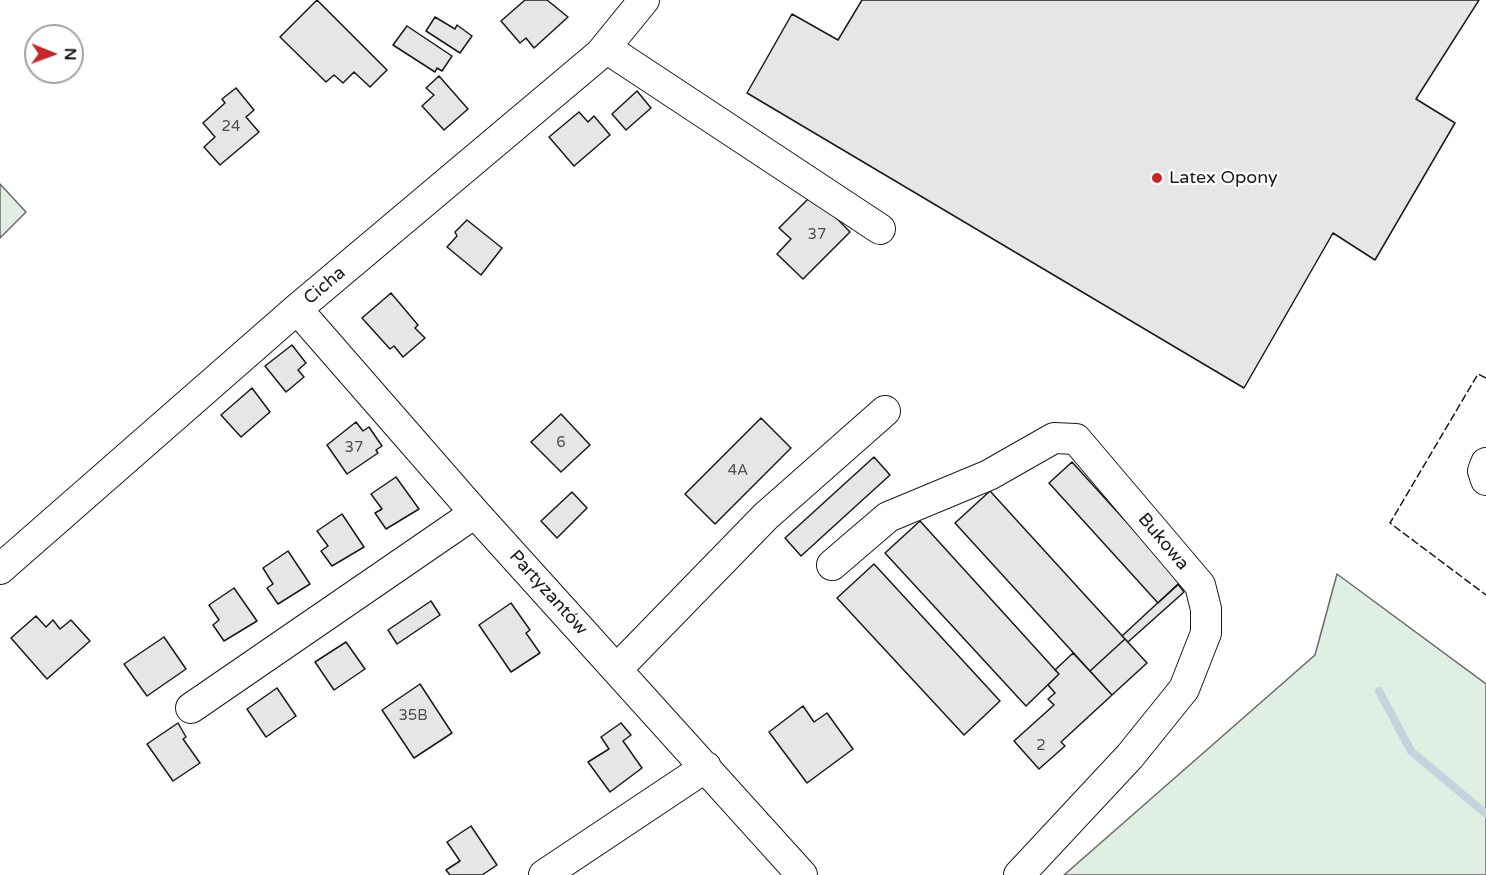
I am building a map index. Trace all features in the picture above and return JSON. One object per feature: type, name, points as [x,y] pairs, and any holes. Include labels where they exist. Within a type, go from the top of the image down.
[{"type":"street","name":"Cicha","points":[[0,569],[297,309],[606,48],[644,0]]},
{"type":"street","points":[[606,48],[880,229]]},
{"type":"street","name":"Partyzantów","points":[[297,309],[475,513],[802,875]]},
{"type":"street","points":[[617,669],[766,516],[885,411]]},
{"type":"street","name":"Bukowa","points":[[832,566],[888,517],[989,476],[1054,438],[1076,439],[1200,585],[1206,609],[1206,633],[1184,689],[1130,756],[1019,875]]},
{"type":"street","points":[[1486,463],[1483,471],[1486,480]]},
{"type":"street","points":[[191,708],[475,513]]},
{"type":"street","points":[[544,875],[706,767]]},
{"type":"green space","points":[[0,184],[26,212],[0,238]]},
{"type":"green space","points":[[1337,574],[1486,684],[1486,875],[1064,875],[1315,655]]},
{"type":"building","points":[[317,0],[387,70],[370,87],[354,72],[343,83],[334,75],[326,82],[280,37]]},
{"type":"building","points":[[525,0],[547,0],[568,17],[534,48],[526,38],[520,43],[501,21]]},
{"type":"building","name":"Latex Opony","points":[[862,0],[1479,0],[1416,99],[1455,123],[1375,260],[1333,233],[1244,388],[747,93],[792,14],[838,40]]},
{"type":"building","points":[[435,17],[455,29],[457,25],[472,36],[460,53],[426,31]]},
{"type":"building","points":[[407,26],[452,56],[442,71],[437,68],[435,72],[393,45]]},
{"type":"building","points":[[439,76],[468,109],[444,130],[422,106],[434,95],[426,88]]},
{"type":"building","points":[[236,88],[254,110],[246,117],[259,132],[220,165],[204,147],[215,137],[203,123],[225,103],[222,99]]},
{"type":"building","points":[[637,91],[651,108],[626,130],[612,114]]},
{"type":"building","points":[[579,112],[588,122],[594,116],[610,135],[574,166],[549,137]]},
{"type":"building","points":[[813,194],[850,232],[803,279],[777,254],[791,239],[779,228]]},
{"type":"building","points":[[467,220],[502,248],[481,275],[447,247],[457,236],[455,232]]},
{"type":"building","points":[[391,293],[418,325],[415,328],[425,338],[403,357],[394,346],[390,349],[362,318]]},
{"type":"building","points":[[292,345],[306,363],[298,370],[304,377],[286,392],[265,366]]},
{"type":"building","points":[[252,388],[270,412],[241,437],[221,415]]},
{"type":"building","points":[[561,414],[590,445],[561,472],[531,442]]},
{"type":"building","points":[[761,418],[791,448],[715,524],[685,494]]},
{"type":"building","points":[[356,422],[363,431],[369,427],[382,446],[376,450],[378,453],[347,474],[327,445]]},
{"type":"building","points":[[874,457],[890,475],[801,556],[785,538]]},
{"type":"building","points":[[1072,462],[1181,582],[1158,603],[1049,483]]},
{"type":"building","points":[[396,477],[419,509],[386,529],[375,513],[382,509],[371,494]]},
{"type":"building","points":[[990,491],[1125,639],[1090,671],[955,523]]},
{"type":"building","points":[[572,492],[587,508],[557,538],[541,521]]},
{"type":"building","points":[[342,514],[364,547],[332,566],[321,551],[328,546],[317,531]]},
{"type":"building","points":[[920,521],[1059,674],[1026,706],[885,553]]},
{"type":"building","points":[[288,551],[310,584],[278,604],[267,588],[273,584],[263,568]]},
{"type":"building","points":[[874,564],[1000,701],[964,735],[837,598]]},
{"type":"building","points":[[1178,584],[1184,592],[1128,642],[1122,636]]},
{"type":"building","points":[[234,588],[257,621],[224,641],[213,625],[219,620],[209,605]]},
{"type":"building","points":[[431,601],[440,615],[397,644],[388,630]]},
{"type":"building","points":[[511,603],[530,630],[526,633],[540,653],[511,672],[479,625]]},
{"type":"building","points":[[36,616],[46,627],[53,620],[60,629],[71,620],[90,641],[47,679],[11,638]]},
{"type":"building","points":[[164,637],[186,669],[147,696],[124,664]]},
{"type":"building","points":[[1125,639],[1147,663],[1112,695],[1090,671]]},
{"type":"building","points":[[346,642],[365,669],[334,690],[315,662]]},
{"type":"building","points":[[1073,653],[1112,695],[1061,742],[1065,746],[1039,769],[1014,741],[1054,705],[1048,699],[1055,693],[1048,685],[1059,674],[1055,670]]},
{"type":"building","points":[[420,684],[452,733],[414,758],[382,710]]},
{"type":"building","points":[[277,688],[296,716],[266,737],[247,709]]},
{"type":"building","points":[[803,706],[814,722],[827,713],[853,749],[807,783],[769,732]]},
{"type":"building","points":[[178,723],[186,737],[183,739],[200,763],[173,781],[147,744]]},
{"type":"building","points":[[621,723],[631,735],[623,741],[642,768],[610,792],[588,762],[609,749],[601,737]]},
{"type":"building","points":[[471,826],[497,865],[482,875],[450,875],[446,870],[460,861],[447,842]]},
{"type":"waterway","points":[[1379,691],[1411,751],[1486,814]]},
{"type":"fence","points":[[1486,378],[1478,374],[1390,523],[1486,595]]},
{"type":"place","name":"Latex Opony","points":[[1157,178]]}]
